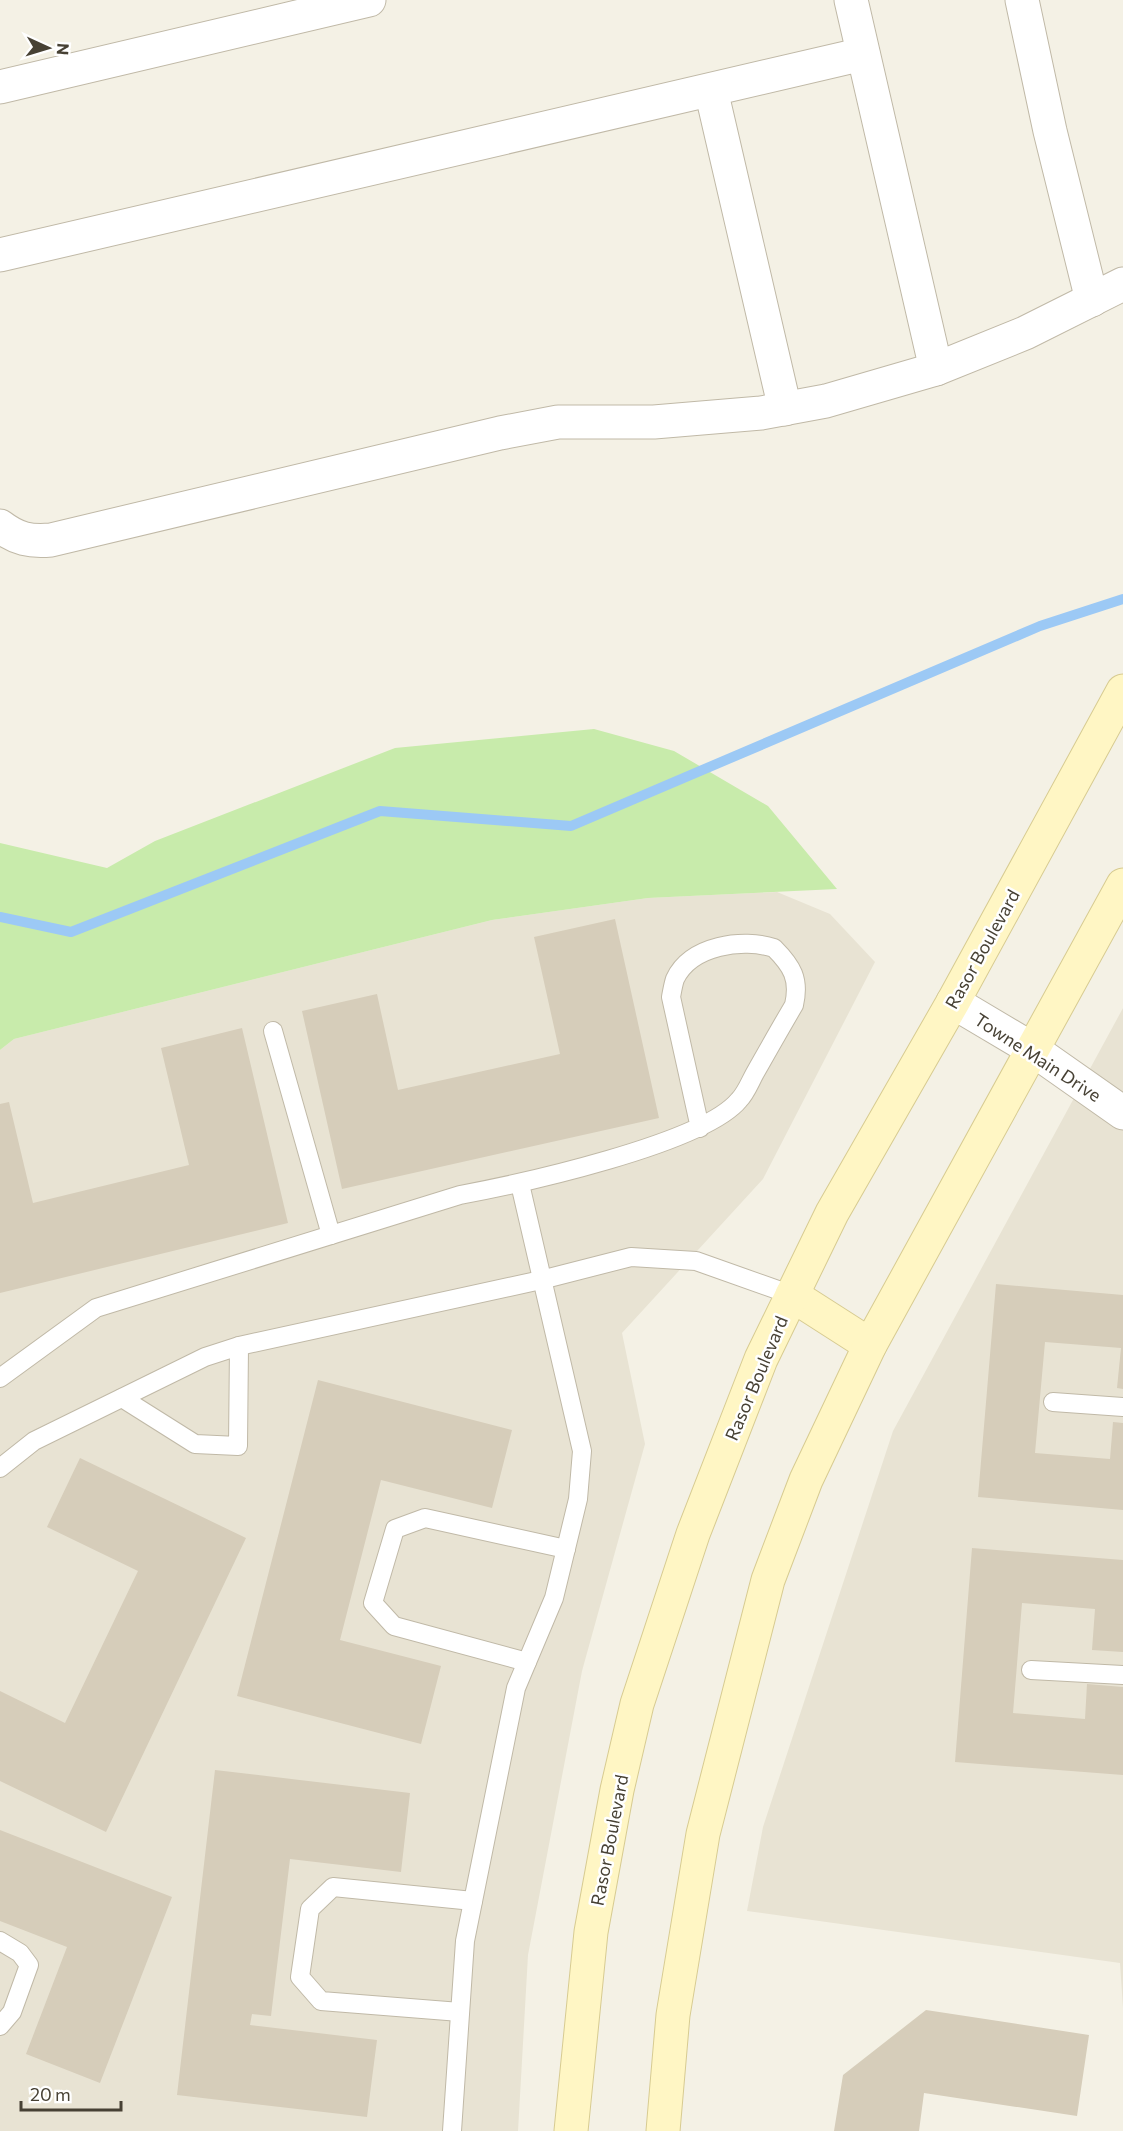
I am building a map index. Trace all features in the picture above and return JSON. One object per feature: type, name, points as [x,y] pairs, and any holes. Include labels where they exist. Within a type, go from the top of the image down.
[{"type":"main road","name":"Rasor Boulevard","points":[[571,2131],[591,1932],[617,1790],[637,1704],[693,1534],[762,1359],[832,1213],[953,1002],[1123,691]]},
{"type":"main road","points":[[663,2131],[673,2015],[703,1834],[768,1580],[806,1480],[870,1345],[1123,885]]},
{"type":"main road","points":[[792,1294],[870,1345]]},
{"type":"street","points":[[0,87],[369,0]]},
{"type":"street","points":[[851,0],[936,369]]},
{"type":"street","points":[[1022,0],[1050,131],[1092,300]]},
{"type":"street","points":[[0,255],[863,54]]},
{"type":"street","points":[[711,90],[785,409]]},
{"type":"street","points":[[0,526],[15,537],[33,542],[51,540],[500,433],[558,422],[654,422],[785,409],[826,401],[936,369],[1025,333],[1123,284]]},
{"type":"street","name":"Towne Main Drive","points":[[953,1002],[1032,1049],[1123,1113]]},
{"type":"lane","points":[[0,1378],[96,1308],[460,1195],[520,1184],[700,1128],[725,1114],[740,1100],[794,1005],[797,989],[795,973],[774,948],[744,942],[714,950],[684,966],[675,980],[671,998],[700,1128]]},
{"type":"lane","points":[[273,1032],[331,1235]]},
{"type":"lane","points":[[452,2131],[465,1941],[516,1688],[554,1598],[578,1499],[582,1451],[520,1184]]},
{"type":"lane","points":[[0,1468],[34,1441],[205,1357],[239,1346],[541,1280],[631,1257],[696,1261],[792,1294]]},
{"type":"lane","points":[[122,1398],[195,1444],[238,1446],[239,1346]]},
{"type":"lane","points":[[1053,1402],[1123,1407]]},
{"type":"lane","points":[[527,1662],[394,1626],[373,1603],[395,1529],[425,1518],[566,1549]]},
{"type":"lane","points":[[1031,1670],[1123,1675]]},
{"type":"lane","points":[[460,2012],[321,2001],[300,1977],[310,1909],[333,1887],[473,1901]]},
{"type":"lane","points":[[0,1941],[20,1953],[29,1965],[12,2012],[0,2026]]},
{"type":"shaded area","points":[[777,892],[830,914],[875,962],[763,1179],[622,1333],[645,1444],[582,1671],[528,1955],[518,2131],[0,2131],[0,1050],[14,1039],[492,920],[648,898]]},
{"type":"shaded area","points":[[1123,1008],[1123,2008],[1120,1963],[747,1911],[763,1827],[893,1431]]},
{"type":"green space","points":[[594,729],[674,751],[768,806],[837,889],[648,898],[492,920],[14,1039],[0,1050],[0,843],[107,868],[155,841],[395,748]]},
{"type":"building","points":[[615,919],[659,1118],[342,1189],[302,1011],[377,994],[398,1090],[560,1054],[534,937]]},
{"type":"building","points":[[242,1028],[288,1223],[0,1293],[0,1104],[9,1102],[33,1203],[189,1165],[161,1048]]},
{"type":"building","points":[[996,1284],[1123,1295],[1123,1389],[1117,1388],[1121,1348],[1045,1342],[1035,1453],[1110,1459],[1113,1422],[1123,1423],[1123,1510],[978,1497]]},
{"type":"building","points":[[318,1380],[512,1430],[492,1508],[381,1480],[340,1640],[441,1666],[421,1744],[237,1696]]},
{"type":"building","points":[[80,1458],[246,1538],[106,1832],[0,1781],[0,1691],[65,1723],[138,1571],[47,1527]]},
{"type":"building","points":[[972,1548],[1123,1560],[1123,1652],[1092,1650],[1095,1609],[1022,1603],[1013,1713],[1085,1719],[1087,1684],[1123,1687],[1123,1775],[955,1762]]},
{"type":"building","points":[[215,1770],[410,1793],[401,1872],[290,1859],[271,2016],[252,2014],[250,2025],[377,2040],[367,2117],[177,2095]]},
{"type":"building","points":[[0,1830],[172,1897],[100,2083],[26,2054],[67,1947],[0,1921]]},
{"type":"building","points":[[926,2010],[1089,2035],[1077,2116],[924,2093],[919,2131],[834,2131],[843,2075]]},
{"type":"waterway","points":[[0,917],[71,932],[380,811],[571,826],[1040,626],[1123,599]]}]
